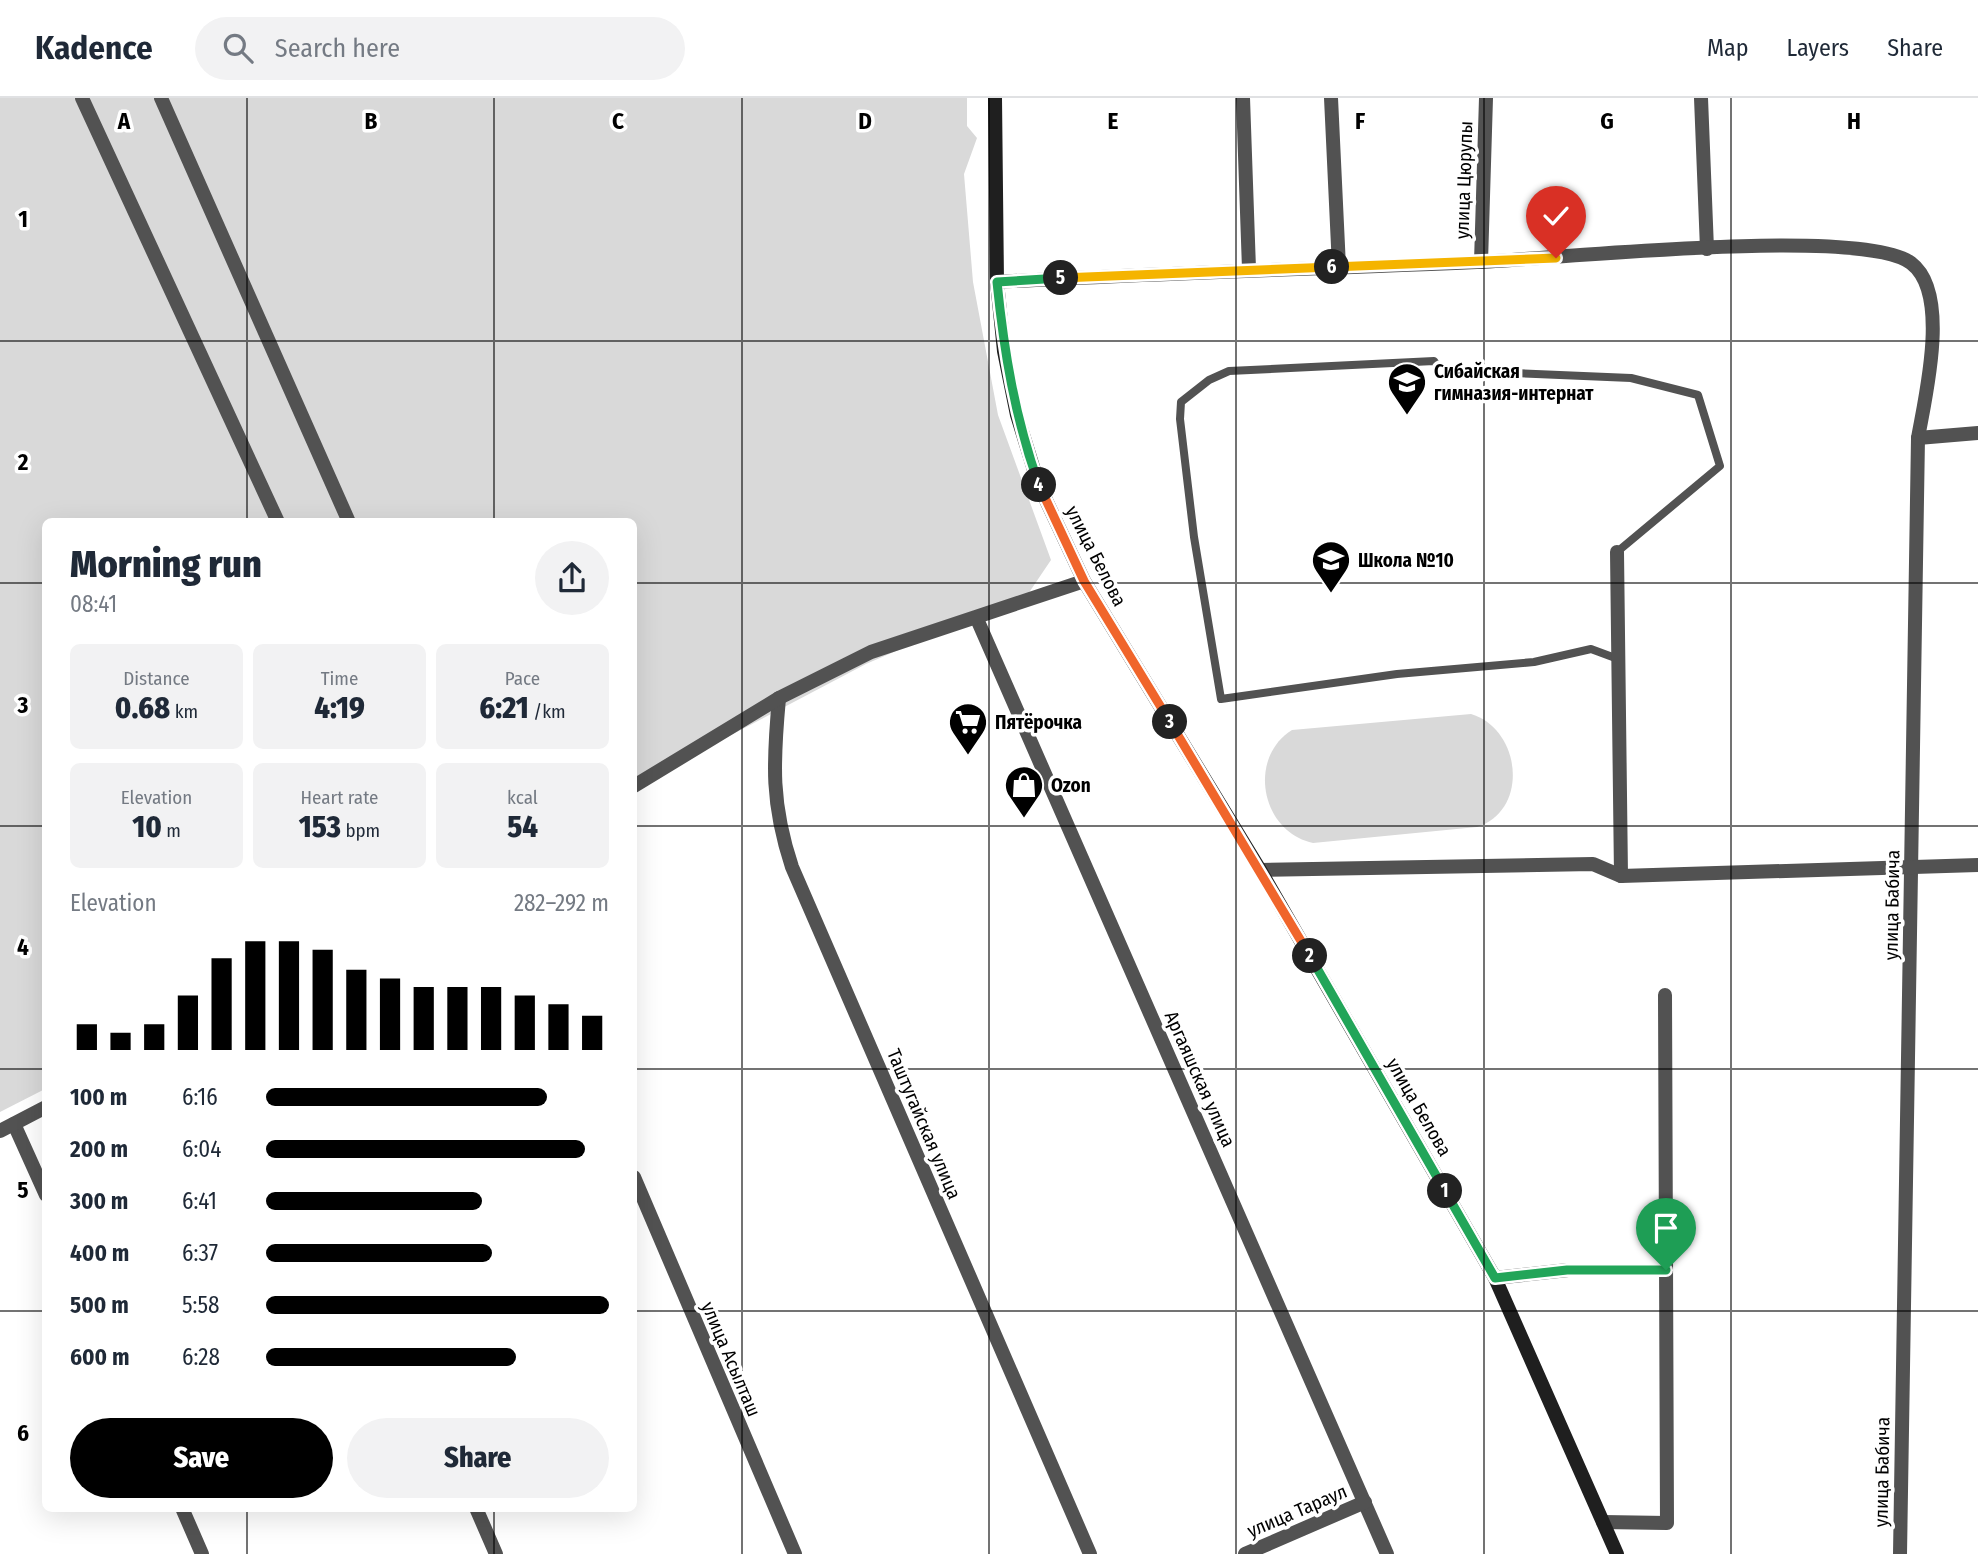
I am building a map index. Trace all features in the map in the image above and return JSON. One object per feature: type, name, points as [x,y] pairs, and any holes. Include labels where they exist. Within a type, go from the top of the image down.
[{"type":"main road","name":"улица Белова","points":[[995,98],[997,282],[1004,351],[1017,415],[1038,483],[1084,581],[1261,870],[1495,1278],[1617,1554]]},
{"type":"street","points":[[82,98],[276,518]]},
{"type":"street","points":[[161,98],[347,518]]},
{"type":"street","points":[[1243,98],[1249,268]]},
{"type":"street","points":[[1331,98],[1339,267]]},
{"type":"street","name":"улица Цюрупы","points":[[1481,262],[1486,98]]},
{"type":"street","points":[[997,282],[1249,268],[1481,262],[1707,249],[1701,98]]},
{"type":"street","name":"улица Бабича","points":[[1707,249],[1774,245],[1880,250],[1911,263],[1930,298],[1934,344],[1918,438],[1900,1554]]},
{"type":"street","points":[[1918,438],[1978,433]]},
{"type":"street","points":[[1617,552],[1621,876]]},
{"type":"street","points":[[637,784],[779,698],[871,652],[977,619],[1084,581]]},
{"type":"street","name":"Аргаяшская улица","points":[[977,619],[1387,1554]]},
{"type":"street","name":"Таштугайская улица","points":[[779,698],[773,760],[774,800],[792,867],[1090,1554]]},
{"type":"street","points":[[1261,870],[1593,864],[1621,876],[1978,865]]},
{"type":"street","points":[[1604,1522],[1667,1523],[1665,995]]},
{"type":"street","points":[[0,1131],[42,1109]]},
{"type":"street","points":[[14,1124],[42,1186]]},
{"type":"street","name":"улица Асылташ","points":[[637,1184],[794,1554]]},
{"type":"street","points":[[1495,1278],[1567,1270],[1666,1270]]},
{"type":"street","name":"улица Тараул","points":[[1245,1554],[1365,1502]]},
{"type":"street","points":[[185,1512],[202,1554]]},
{"type":"street","points":[[478,1512],[496,1554]]},
{"type":"lane","points":[[1617,552],[1720,466],[1698,395],[1631,378],[1440,370],[1433,361],[1229,371],[1209,380],[1181,402],[1180,419],[1194,537],[1221,699],[1397,674],[1534,662],[1591,649],[1618,660]]},
{"type":"shaded area","points":[[0,98],[967,98],[967,126],[977,138],[964,174],[973,282],[998,415],[1051,560],[1028,594],[866,664],[637,784],[637,518],[42,518],[42,1091],[0,1112]]},
{"type":"shaded area","points":[[1471,714],[1488,722],[1500,736],[1509,752],[1513,770],[1512,788],[1505,804],[1494,818],[1477,827],[1313,843],[1295,836],[1281,825],[1272,810],[1266,793],[1265,775],[1269,758],[1278,742],[1292,730]]},
{"type":"place","name":"Сибайская гимназия-интернат","points":[[1407,416]]},
{"type":"place","name":"Школа №10","points":[[1331,594]]},
{"type":"place","name":"Пятёрочка","points":[[968,756]]},
{"type":"place","name":"Ozon","points":[[1024,819]]},
{"type":"route","points":[[1556,258],[1249,268],[997,282],[1004,351],[1017,415],[1038,483],[1075,565],[1261,870],[1495,1278],[1567,1270],[1666,1270]]}]
